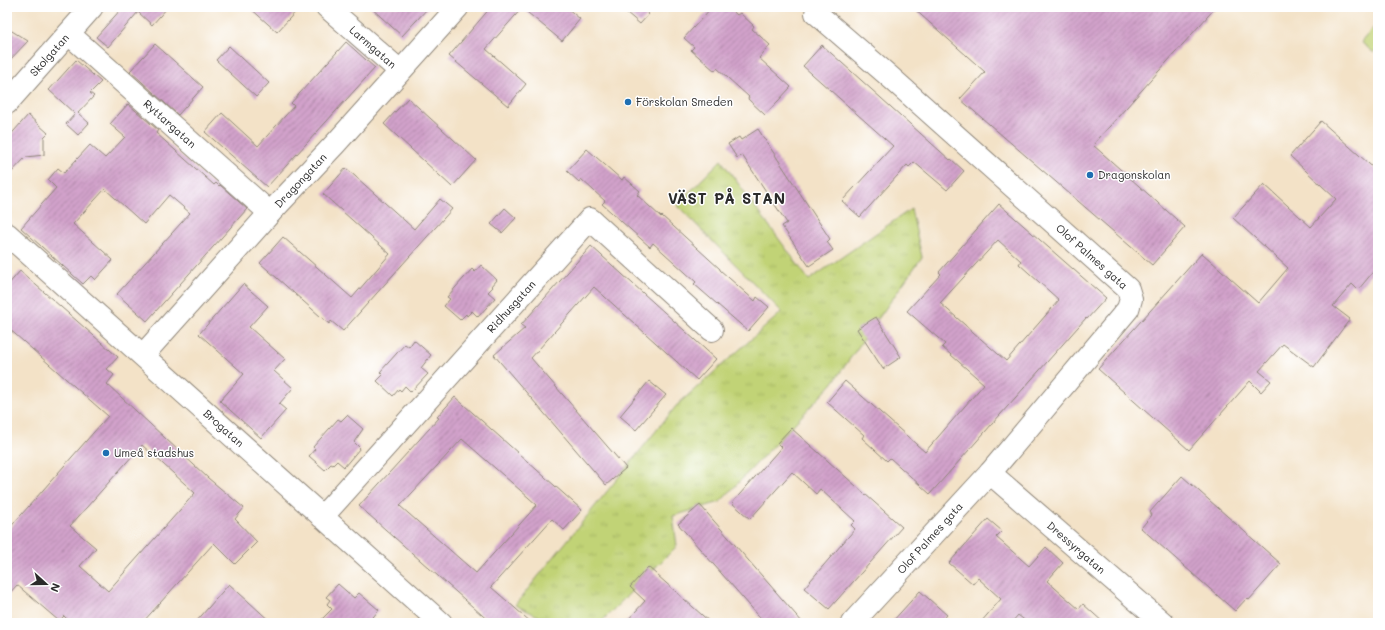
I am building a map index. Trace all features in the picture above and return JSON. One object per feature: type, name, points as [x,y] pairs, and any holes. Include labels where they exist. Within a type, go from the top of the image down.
[{"type":"street","name":"Skolgatan","points":[[7,103],[92,7]]},
{"type":"street","name":"Larmgatan","points":[[327,7],[400,71]]},
{"type":"street","name":"Dragongatan","points":[[143,355],[458,7]]},
{"type":"street","name":"Olof Palmes gata","points":[[816,13],[1128,289],[1131,299],[1128,309],[990,472],[852,623]]},
{"type":"street","name":"Ryttargatan","points":[[69,34],[270,213]]},
{"type":"street","name":"Ridhusgatan","points":[[322,517],[590,219],[712,330]]},
{"type":"street","name":"Brogatan","points":[[7,234],[441,623]]},
{"type":"street","name":"Dressyrgatan","points":[[990,472],[1163,623]]},
{"type":"green space","points":[[1378,23],[1378,48],[1374,53],[1361,42]]},
{"type":"green space","points":[[721,160],[809,280],[911,209],[922,257],[832,384],[720,502],[673,516],[677,546],[600,623],[553,623],[515,605],[677,405],[782,312],[677,205]]},
{"type":"building","points":[[123,7],[168,7],[152,25],[138,12],[108,47],[96,37]]},
{"type":"building","points":[[249,7],[300,7],[277,32]]},
{"type":"building","points":[[370,7],[429,7],[402,36]]},
{"type":"building","points":[[491,7],[566,7],[580,19],[562,41],[522,8],[486,49],[526,84],[508,106],[449,56]]},
{"type":"building","points":[[620,7],[641,7],[649,14],[640,24]]},
{"type":"building","points":[[712,7],[728,7],[737,15],[740,13],[754,26],[752,29],[770,45],[759,58],[791,87],[765,115],[748,99],[749,97],[717,68],[715,71],[691,50],[694,47],[684,38]]},
{"type":"building","name":"Dragonskolan","points":[[912,7],[1216,7],[1093,145],[1185,227],[1152,265],[960,99],[985,72]]},
{"type":"building","points":[[7,28],[28,41],[7,63]]},
{"type":"building","points":[[346,42],[375,68],[267,187],[205,132],[222,113],[258,146],[294,106],[291,103]]},
{"type":"building","points":[[155,44],[203,87],[178,115],[130,71]]},
{"type":"building","points":[[822,45],[964,171],[947,190],[914,162],[909,167],[907,165],[860,217],[842,201],[893,146],[803,66]]},
{"type":"building","points":[[229,46],[269,83],[256,97],[216,60]]},
{"type":"building","points":[[76,60],[101,82],[90,93],[94,96],[78,113],[89,123],[78,135],[66,124],[75,114],[49,90]]},
{"type":"building","points":[[408,98],[476,160],[452,187],[384,124]]},
{"type":"building","points":[[128,104],[158,130],[156,133],[214,185],[216,183],[219,186],[220,185],[247,209],[147,321],[117,294],[190,213],[169,195],[144,224],[105,189],[73,224],[113,260],[95,280],[91,276],[83,284],[21,228],[56,188],[48,180],[58,168],[64,173],[90,145],[105,158],[125,137],[110,124]]},
{"type":"building","points":[[28,115],[48,133],[44,137],[44,155],[26,157],[7,177],[7,139]]},
{"type":"building","points":[[1321,121],[1378,172],[1378,266],[1358,290],[1352,284],[1333,306],[1350,319],[1314,367],[1283,344],[1259,371],[1271,381],[1261,392],[1250,381],[1189,450],[1098,369],[1202,253],[1258,303],[1288,268],[1233,218],[1264,184],[1311,227],[1336,199],[1290,156]]},
{"type":"building","points":[[758,129],[830,239],[827,242],[833,250],[809,266],[782,226],[787,223],[742,155],[737,158],[728,144],[739,137],[741,140]]},
{"type":"building","points":[[587,149],[622,180],[624,177],[640,191],[637,195],[755,301],[757,297],[769,307],[748,331],[694,284],[696,282],[653,243],[650,247],[602,204],[605,201],[581,179],[579,182],[567,171]]},
{"type":"building","points":[[346,168],[414,229],[440,199],[452,209],[343,331],[331,321],[329,324],[260,263],[283,237],[352,298],[390,254],[323,194]]},
{"type":"building","points":[[999,204],[1106,298],[1087,319],[1086,318],[930,494],[890,458],[887,461],[862,438],[864,435],[827,402],[845,381],[925,452],[984,384],[942,347],[945,344],[907,311],[941,274],[939,272]],"holes":[[[998,240],[1021,261],[1019,264],[1059,300],[1006,361],[940,303]]]},
{"type":"building","points":[[505,208],[516,218],[502,233],[491,224]]},
{"type":"building","points":[[591,246],[716,359],[697,380],[594,287],[531,358],[626,468],[606,485],[494,355],[525,328],[521,325]]},
{"type":"building","points":[[481,265],[497,280],[488,292],[495,298],[478,317],[472,311],[460,320],[444,306],[450,299],[447,297],[472,269],[475,272]]},
{"type":"building","name":"Umeå stadshus","points":[[20,271],[118,357],[107,369],[114,375],[107,384],[208,478],[244,508],[235,519],[257,542],[235,564],[214,543],[142,623],[71,623],[64,616],[59,621],[17,585],[7,596],[7,531],[108,416],[7,327],[7,286]],"holes":[[[142,445],[195,493],[108,591],[80,566],[96,548],[70,526]]]},
{"type":"building","points":[[243,284],[268,306],[249,327],[285,359],[274,371],[293,388],[279,404],[286,410],[261,438],[220,401],[244,374],[199,334]]},
{"type":"building","points":[[876,317],[901,357],[883,369],[857,329]]},
{"type":"building","points":[[414,340],[431,355],[421,368],[428,374],[411,392],[405,386],[401,391],[399,389],[393,396],[377,381],[383,375],[380,372],[405,344],[409,347]]},
{"type":"building","points":[[649,381],[666,395],[636,430],[620,416]]},
{"type":"building","points":[[455,397],[582,510],[564,530],[552,519],[491,587],[532,623],[491,623],[359,506],[439,418],[437,417]],"holes":[[[462,439],[537,505],[476,573],[400,506]]]},
{"type":"building","points":[[347,415],[363,429],[354,442],[360,448],[344,467],[337,461],[325,470],[309,456],[315,449],[313,447],[338,419],[341,421]]},
{"type":"building","points":[[791,428],[902,527],[829,609],[804,588],[855,529],[851,525],[855,521],[820,489],[816,494],[792,472],[750,519],[732,503],[778,451],[781,447],[777,443]]},
{"type":"building","points":[[1182,476],[1281,564],[1249,600],[1247,598],[1235,611],[1141,528],[1152,515],[1150,512]]},
{"type":"building","points":[[700,505],[803,623],[765,623],[678,524]]},
{"type":"building","points":[[988,519],[1002,531],[996,537],[1029,566],[1046,547],[1063,563],[1047,581],[1079,609],[1083,604],[1104,623],[1028,623],[1018,615],[1011,623],[980,623],[1001,599],[978,578],[973,584],[949,563]]},
{"type":"building","points":[[648,567],[711,623],[625,623],[645,601],[630,587]]},
{"type":"building","points":[[229,584],[249,602],[272,623],[195,623]]},
{"type":"building","points":[[338,584],[354,598],[359,593],[379,610],[368,623],[318,623],[332,609],[327,604],[330,600],[326,597]]},
{"type":"building","points":[[920,591],[947,615],[940,623],[891,623]]},
{"type":"place","name":"Förskolan Smeden","points":[[628,102]]},
{"type":"place","name":"Dragonskolan","points":[[1090,175]]},
{"type":"place","name":"Umeå stadshus","points":[[106,453]]},
{"type":"district","name":"VÄST PÅ STAN","points":[[727,199]]}]
